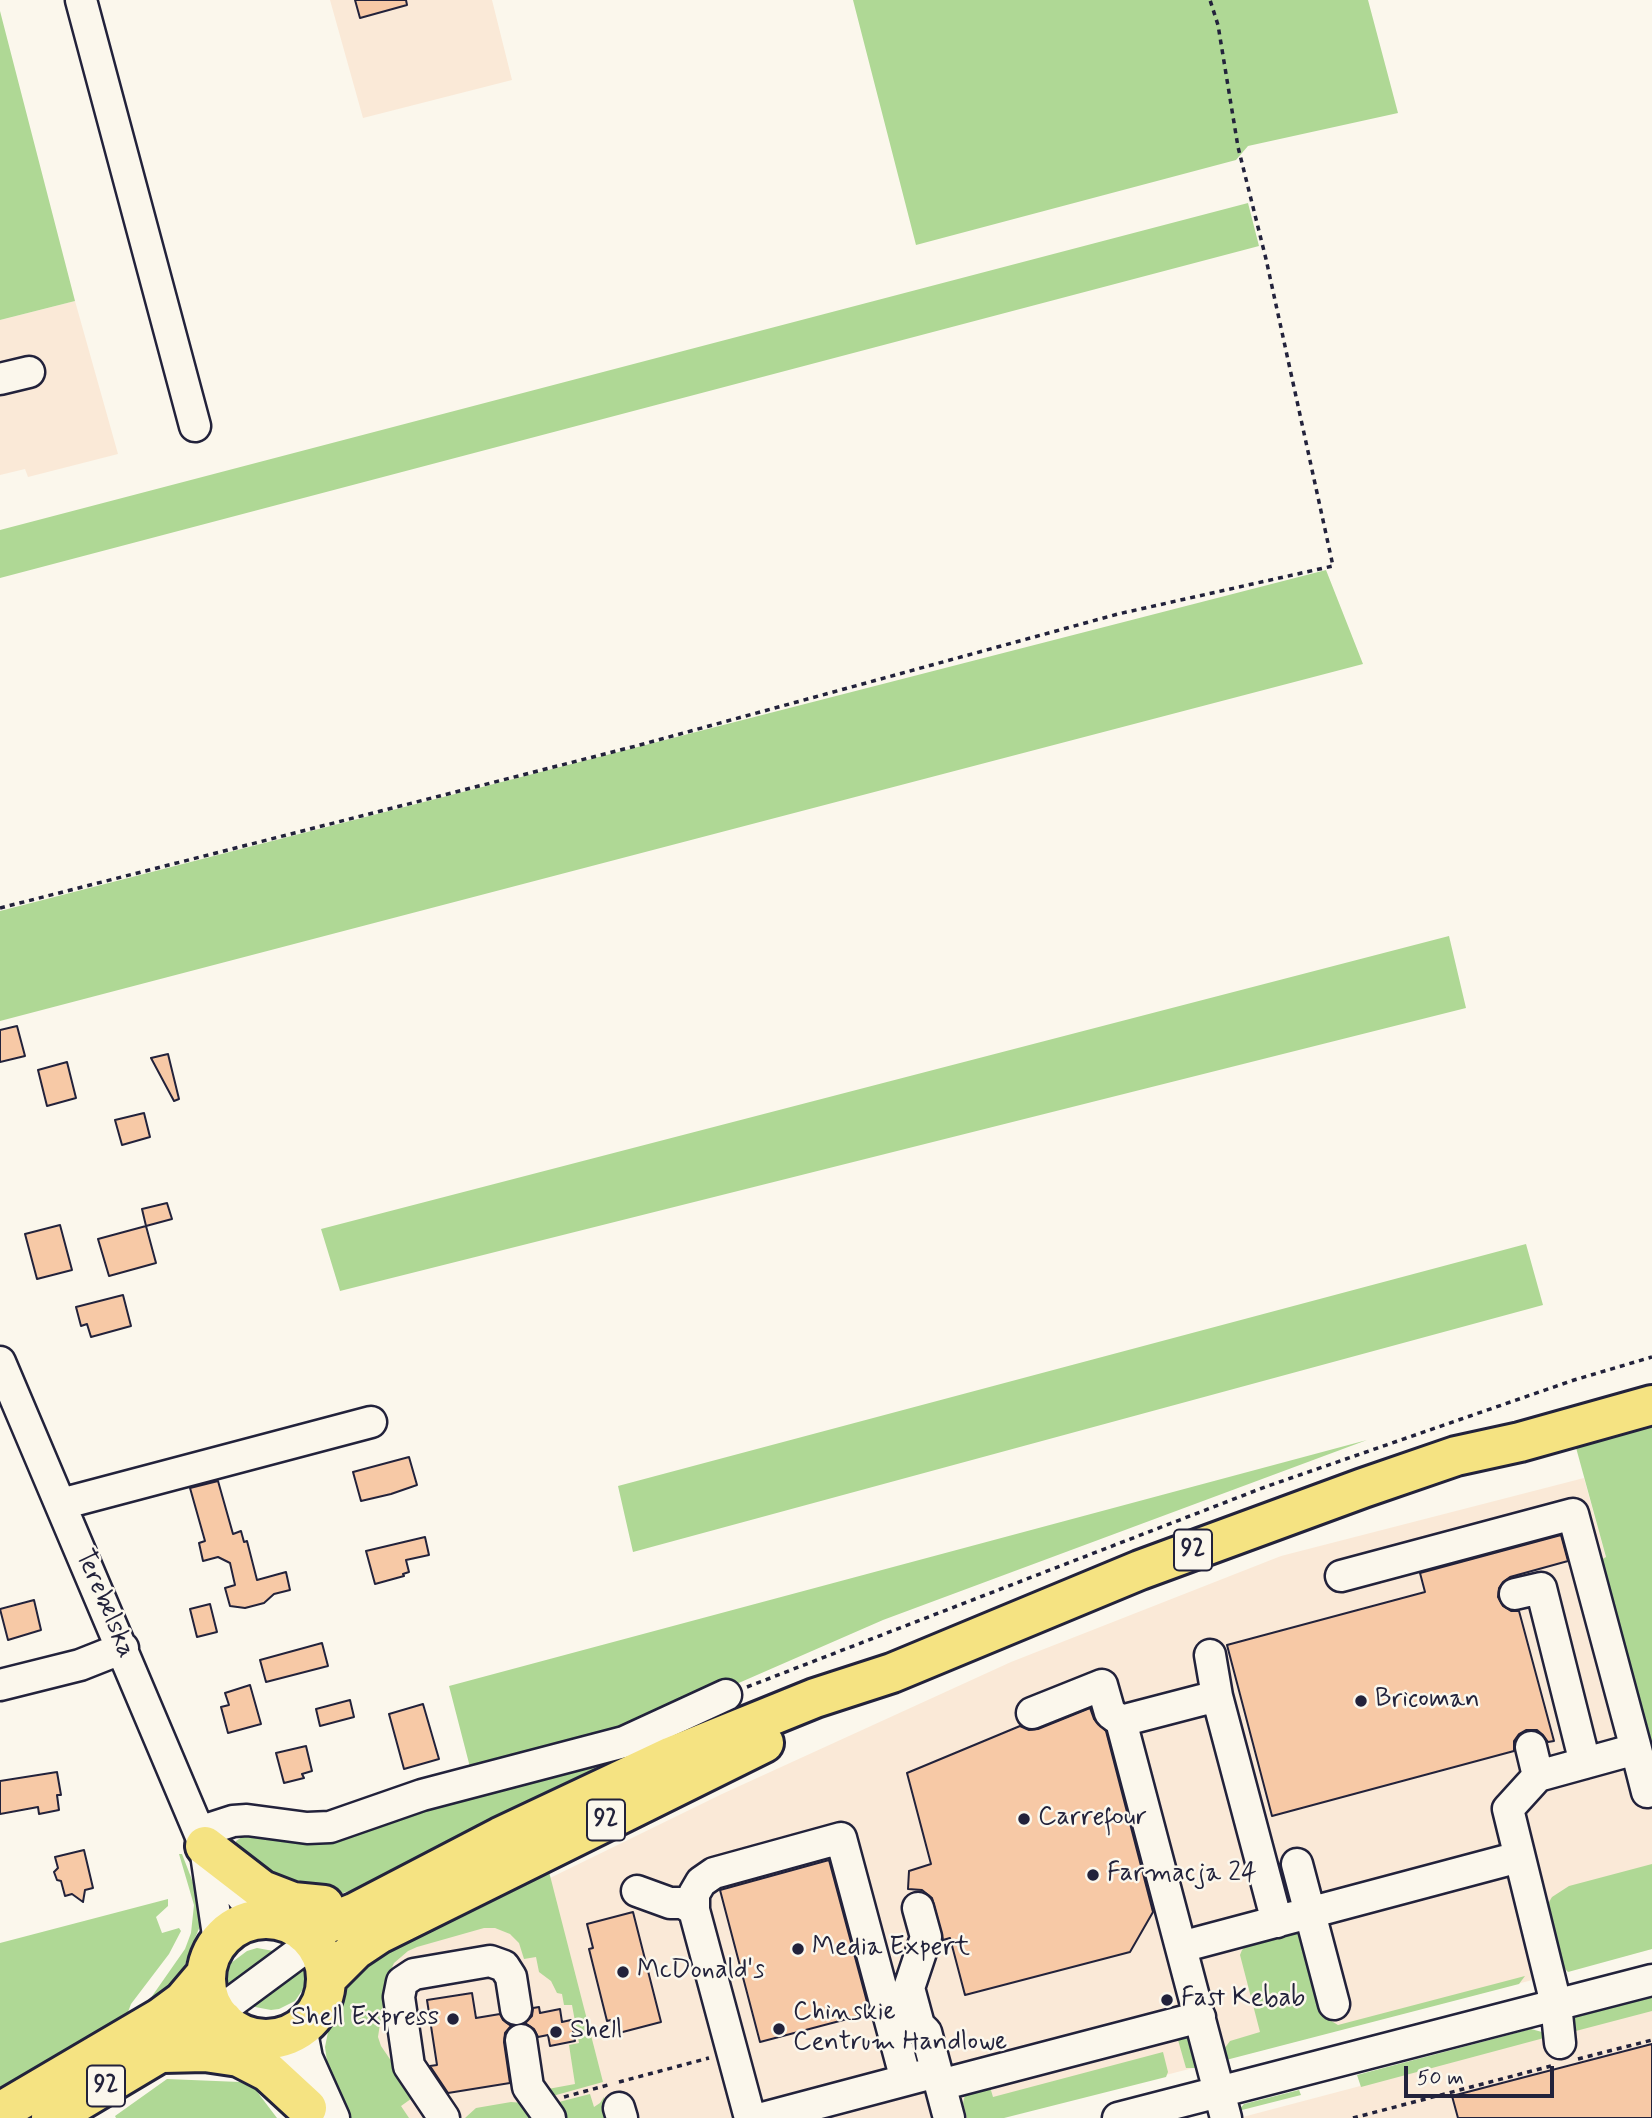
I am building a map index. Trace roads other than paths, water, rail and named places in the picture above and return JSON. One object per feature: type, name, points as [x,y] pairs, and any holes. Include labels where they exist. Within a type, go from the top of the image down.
[{"type":"main road","name":"92","points":[[308,1937],[499,1837],[672,1756],[814,1698],[892,1673],[1140,1570],[1456,1456],[1514,1429],[1652,1380]]},
{"type":"main road","name":"92","points":[[1456,1456],[1520,1442],[1652,1405]]},
{"type":"main road","name":"92","points":[[286,2032],[313,2017],[323,2003],[327,1978],[355,1950],[379,1934],[832,1709],[892,1673]]},
{"type":"main road","points":[[202,1839],[262,1890],[293,1902],[318,1905],[384,1896]]},
{"type":"main road","name":"92","points":[[0,2112],[160,2018],[183,2001],[212,1958],[240,1926],[262,1921]]},
{"type":"main road","points":[[262,1921],[286,1924],[308,1937],[322,1958],[327,1978]]},
{"type":"main road","points":[[212,1958],[207,1992],[220,2017],[245,2034],[286,2032]]},
{"type":"main road","name":"92","points":[[51,2118],[220,2017]]},
{"type":"main road","points":[[161,2053],[205,2052],[239,2057],[268,2072],[318,2115]]},
{"type":"street","points":[[81,0],[195,426]]},
{"type":"street","points":[[0,379],[29,372]]},
{"type":"street","name":"Terebelska","points":[[0,1362],[202,1839],[262,1921]]},
{"type":"street","points":[[61,1504],[371,1422]]},
{"type":"street","points":[[1341,1576],[1573,1514],[1647,1792],[1652,1791]]},
{"type":"street","points":[[1515,1594],[1541,1588],[1585,1763]]},
{"type":"street","points":[[0,1685],[80,1665],[123,1648]]},
{"type":"street","points":[[1210,1655],[1217,1696],[1277,1922]]},
{"type":"street","points":[[1032,1713],[1102,1685],[1110,1713],[1121,1721],[1223,2105]]},
{"type":"street","points":[[202,1839],[233,1821],[247,1819],[307,1828],[330,1827],[422,1795],[624,1742],[726,1695]]},
{"type":"street","points":[[1121,1721],[1217,1696]]},
{"type":"street","points":[[1531,1747],[1538,1776]]},
{"type":"street","points":[[1563,2056],[1556,2004],[1508,1809],[1538,1776],[1636,1749]]},
{"type":"street","points":[[638,1891],[682,1906],[693,1901],[697,1887],[710,1875],[841,1838],[906,2080]]},
{"type":"street","name":"Terebelska","points":[[202,1839],[212,1958]]},
{"type":"street","points":[[1181,1947],[1519,1857]]},
{"type":"street","points":[[1297,1864],[1335,2004]]},
{"type":"street","points":[[682,1906],[732,2052],[750,2118]]},
{"type":"street","points":[[918,1908],[926,1937],[909,1988],[919,2025],[926,2032],[949,2118]]},
{"type":"street","points":[[220,2017],[308,1937]]},
{"type":"street","points":[[444,2118],[409,2066],[399,1997],[402,1982],[414,1974],[490,1961],[504,1966],[511,1977],[516,2009]]},
{"type":"street","points":[[1118,2118],[1223,2105],[1556,2004],[1652,1980]]},
{"type":"street","points":[[763,2118],[906,2080],[939,2078],[1200,2017]]},
{"type":"street","points":[[286,2032],[285,2058],[318,2115]]},
{"type":"street","points":[[521,2040],[528,2087],[552,2109]]},
{"type":"place","name":"Bricoman","points":[[1361,1701]]},
{"type":"place","name":"Carrefour","points":[[1024,1819]]},
{"type":"place","name":"Farmacja 24","points":[[1093,1875]]},
{"type":"place","name":"Media Expert","points":[[798,1949]]},
{"type":"place","name":"McDonald's","points":[[623,1972]]},
{"type":"place","name":"Fast Kebab","points":[[1167,2000]]},
{"type":"place","name":"Shell Express","points":[[453,2019]]},
{"type":"place","name":"Chinskie Centrum Handlowe","points":[[779,2029]]},
{"type":"place","name":"Shell","points":[[556,2032]]}]
